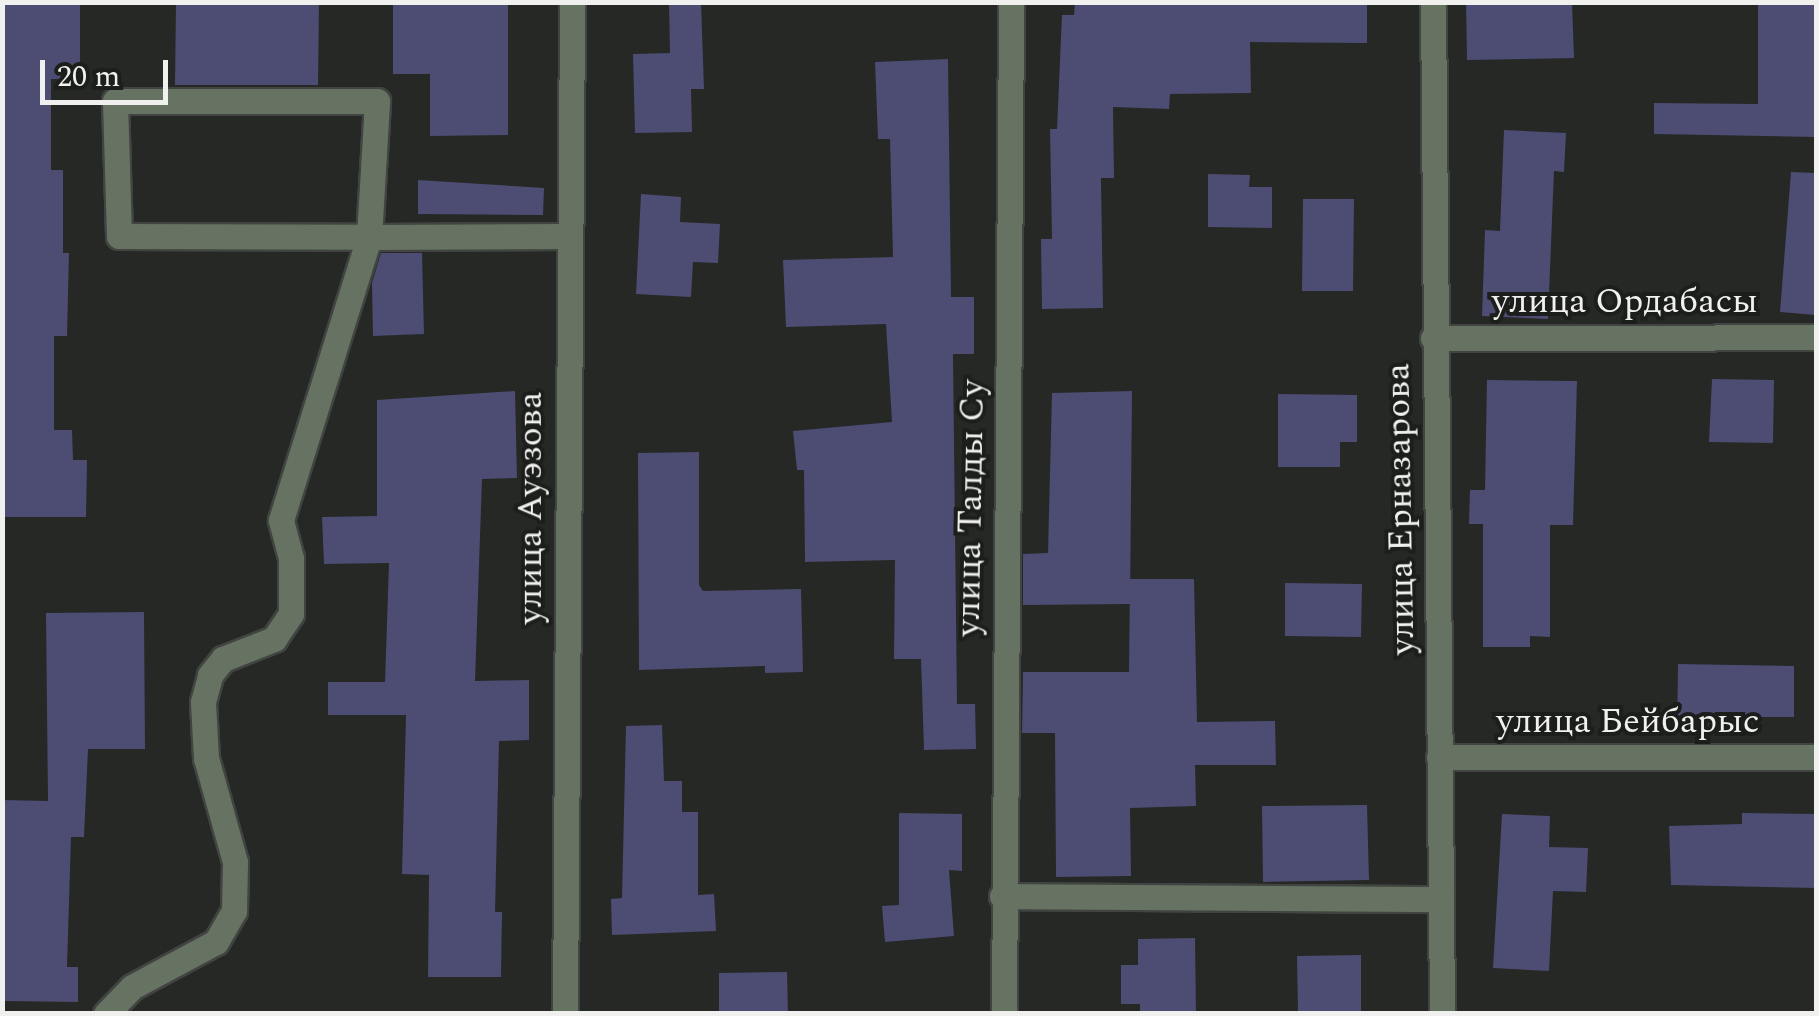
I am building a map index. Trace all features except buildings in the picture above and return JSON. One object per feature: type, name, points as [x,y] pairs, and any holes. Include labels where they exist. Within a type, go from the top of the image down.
[{"type":"street","name":"улица Ауэзова","points":[[564,1014],[566,236],[572,2]]},
{"type":"street","name":"улица Талды Су","points":[[1004,1014],[1011,2]]},
{"type":"street","name":"улица Ерназарова","points":[[1433,2],[1442,1014]]},
{"type":"street","points":[[106,1014],[132,987],[216,942],[234,910],[235,862],[206,758],[203,702],[210,674],[224,659],[274,639],[288,624],[291,558],[281,520],[369,236],[377,102],[115,101],[119,236],[369,236],[566,236]]},
{"type":"street","name":"улица Ордабасы","points":[[1434,338],[1816,337]]},
{"type":"street","name":"улица Бейбарыс","points":[[1440,757],[1816,757]]},
{"type":"street","points":[[1002,896],[1440,899]]}]
